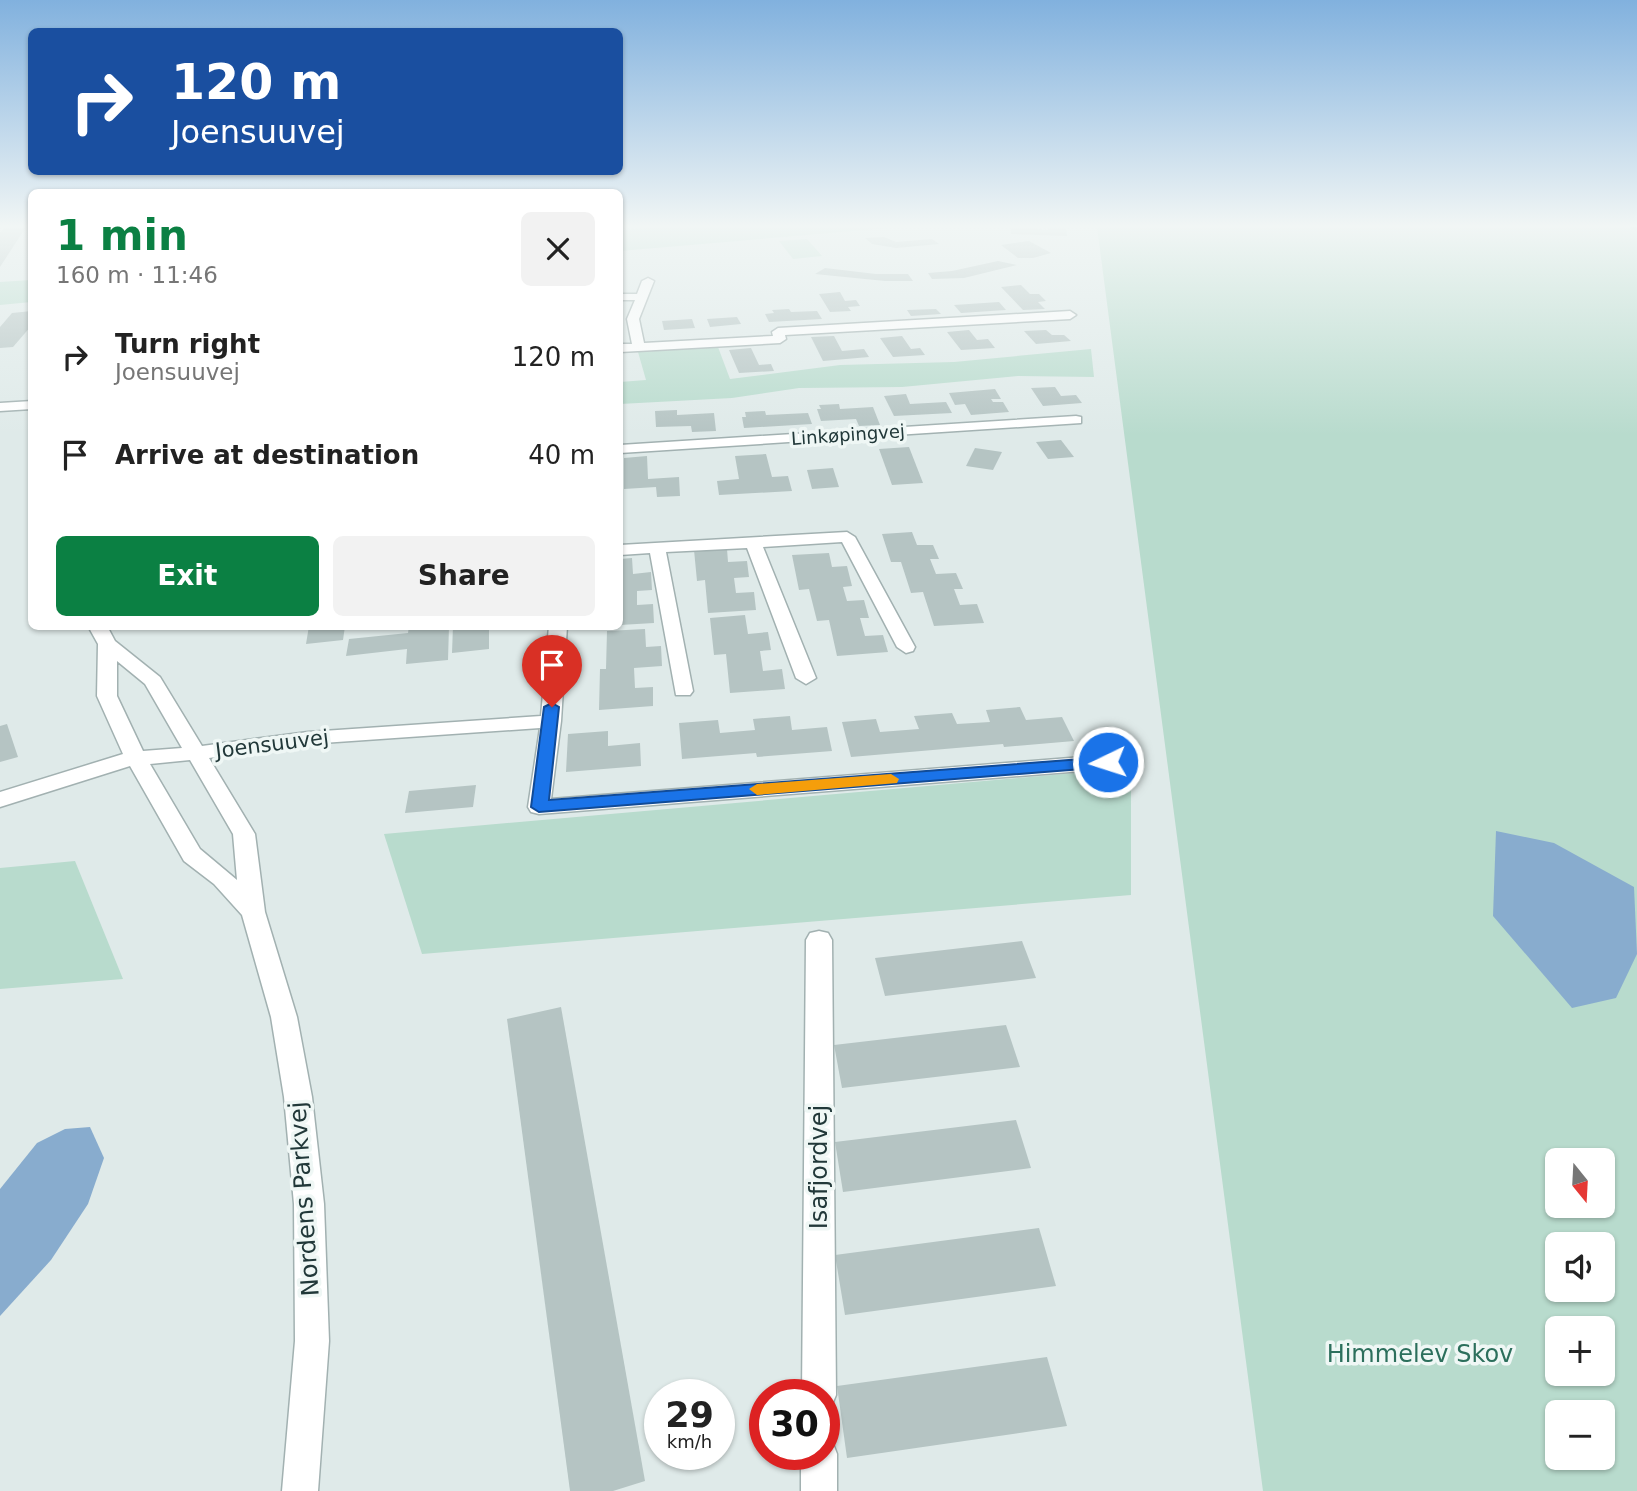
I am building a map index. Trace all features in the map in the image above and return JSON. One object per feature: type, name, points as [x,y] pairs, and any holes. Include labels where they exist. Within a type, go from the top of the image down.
[{"type":"street","points":[[623,297],[641,297],[633,319],[639,346]]},
{"type":"street","points":[[623,348],[780,339],[778,332],[1070,315]]},
{"type":"street","points":[[0,407],[28,405]]},
{"type":"street","name":"Linkøpingvej","points":[[623,449],[1076,421]]},
{"type":"street","points":[[623,550],[847,537],[906,647]]},
{"type":"street","points":[[753,542],[806,678]]},
{"type":"street","points":[[657,547],[683,691]]},
{"type":"street","points":[[558,630],[551,721],[539,807],[1108,762]]},
{"type":"street","name":"Nordens Parkvej","points":[[102,635],[153,681],[244,834],[253,912],[284,1017],[298,1097],[309,1204],[312,1341],[300,1491]]},
{"type":"street","name":"Nordens Parkvej","points":[[102,635],[107,696],[136,758],[192,855],[222,878],[253,912]]},
{"type":"street","name":"Joensuuvej","points":[[0,800],[111,763],[136,758],[198,754],[308,738],[551,721]]},
{"type":"street","name":"Isafjordvej","points":[[819,1379],[820,940]]},
{"type":"street","points":[[819,1470],[819,1491]]},
{"type":"green space","points":[[0,297],[28,297],[28,302],[0,305]]},
{"type":"green space","name":"Himmelev Skov","points":[[1106,297],[1637,297],[1637,1491],[1263,1491]]},
{"type":"green space","points":[[718,347],[730,379],[840,365],[954,362],[1091,349],[1094,377],[1018,376],[902,387],[799,388],[732,398],[623,404],[623,382],[646,380],[638,352]]},
{"type":"green space","points":[[1131,768],[1131,895],[422,954],[384,834]]},
{"type":"green space","points":[[75,861],[123,979],[0,989],[0,868]]},
{"type":"water","points":[[1496,831],[1554,843],[1634,887],[1637,954],[1616,998],[1572,1008],[1493,916]]},
{"type":"water","points":[[90,1127],[104,1158],[88,1204],[51,1260],[0,1316],[0,1189],[37,1143],[65,1129]]},
{"type":"building","points":[[821,297],[843,297],[845,301],[856,300],[860,306],[848,307],[851,311],[830,312]]},
{"type":"building","points":[[1010,297],[1042,297],[1046,301],[1038,302],[1045,309],[1023,310]]},
{"type":"building","points":[[999,302],[1006,310],[961,313],[954,305]]},
{"type":"building","points":[[789,309],[791,312],[817,311],[822,319],[769,322],[765,314],[774,313],[772,310]]},
{"type":"building","points":[[936,309],[941,314],[911,316],[907,310]]},
{"type":"building","points":[[28,311],[28,330],[13,347],[0,348],[0,327],[12,313]]},
{"type":"building","points":[[737,317],[741,324],[710,327],[707,319]]},
{"type":"building","points":[[692,319],[695,328],[664,330],[662,321]]},
{"type":"building","points":[[969,330],[977,340],[988,339],[995,348],[961,350],[947,332]]},
{"type":"building","points":[[1046,330],[1052,335],[1064,335],[1071,341],[1036,344],[1024,331]]},
{"type":"building","points":[[834,336],[842,351],[864,349],[869,357],[823,361],[811,337]]},
{"type":"building","points":[[902,336],[911,349],[920,348],[925,355],[893,357],[880,338]]},
{"type":"building","points":[[751,348],[759,365],[771,364],[774,371],[739,373],[729,350]]},
{"type":"building","points":[[1055,387],[1061,396],[1076,395],[1082,403],[1043,406],[1031,388]]},
{"type":"building","points":[[995,389],[1001,399],[991,399],[993,402],[1003,402],[1009,412],[971,415],[965,404],[955,405],[949,393]]},
{"type":"building","points":[[906,394],[910,404],[946,402],[952,413],[894,416],[884,396]]},
{"type":"building","points":[[839,404],[840,409],[873,407],[880,425],[859,426],[856,419],[821,421],[817,409],[821,409],[819,405]]},
{"type":"building","points":[[677,410],[677,415],[714,413],[716,431],[692,432],[691,426],[656,427],[655,411]]},
{"type":"building","points":[[765,411],[766,415],[808,413],[812,424],[744,428],[742,417],[746,417],[745,412]]},
{"type":"building","points":[[1061,440],[1074,457],[1048,459],[1036,442]]},
{"type":"building","points":[[909,447],[923,483],[892,485],[879,449]]},
{"type":"building","points":[[975,448],[1002,452],[993,470],[966,466]]},
{"type":"building","points":[[766,454],[772,477],[788,476],[792,491],[719,495],[717,481],[739,479],[735,456]]},
{"type":"building","points":[[647,456],[648,479],[679,477],[680,496],[657,497],[656,487],[624,489],[624,458]]},
{"type":"building","points":[[833,468],[839,487],[812,489],[807,470]]},
{"type":"building","points":[[912,532],[917,545],[933,545],[939,559],[930,559],[936,574],[956,573],[963,589],[954,589],[960,605],[977,604],[984,623],[934,626],[923,592],[911,593],[901,562],[891,562],[882,534]]},
{"type":"building","points":[[727,549],[728,562],[747,561],[749,577],[734,578],[736,593],[754,592],[756,610],[708,613],[705,580],[697,581],[694,550]]},
{"type":"building","points":[[829,553],[832,567],[847,566],[852,586],[843,587],[847,601],[864,600],[869,618],[860,618],[865,636],[883,635],[888,652],[837,656],[829,620],[817,621],[809,589],[799,590],[792,555]]},
{"type":"building","points":[[632,558],[633,574],[651,572],[652,590],[637,591],[637,605],[653,604],[654,623],[623,625],[623,559]]},
{"type":"building","points":[[745,615],[748,634],[768,632],[771,650],[760,651],[763,671],[782,669],[785,689],[730,693],[726,654],[714,655],[710,618]]},
{"type":"building","points":[[645,629],[646,647],[661,646],[662,666],[634,668],[635,688],[653,687],[653,706],[599,710],[600,669],[606,669],[607,631]]},
{"type":"building","points":[[308,630],[344,630],[343,640],[306,644]]},
{"type":"building","points":[[408,630],[449,630],[448,660],[406,664],[407,649],[346,656],[349,639],[408,633]]},
{"type":"building","points":[[453,630],[489,630],[489,649],[452,653]]},
{"type":"building","points":[[1020,707],[1026,720],[1062,717],[1074,741],[851,757],[842,722],[876,719],[880,732],[919,729],[914,716],[952,713],[957,724],[990,722],[986,710]]},
{"type":"building","points":[[790,716],[792,730],[827,727],[832,751],[682,759],[679,723],[718,720],[720,733],[755,730],[753,719]]},
{"type":"building","points":[[7,724],[18,757],[0,762],[0,726]]},
{"type":"building","points":[[608,731],[608,746],[640,743],[641,766],[566,772],[568,734]]},
{"type":"building","points":[[476,785],[473,807],[405,813],[409,791]]},
{"type":"building","points":[[1022,941],[1036,978],[885,996],[875,958]]},
{"type":"building","points":[[561,1007],[645,1481],[613,1491],[570,1491],[507,1019]]},
{"type":"building","points":[[1006,1025],[1020,1067],[842,1088],[834,1045]]},
{"type":"building","points":[[1016,1120],[1031,1168],[843,1192],[835,1142]]},
{"type":"building","points":[[1039,1228],[1056,1286],[845,1315],[835,1255]]},
{"type":"building","points":[[1047,1357],[1067,1426],[847,1458],[840,1408],[840,1386]]},
{"type":"slow traffic","points":[[757,789],[891,779]]},
{"type":"route","points":[[552,707],[539,807],[1108,762]]}]
